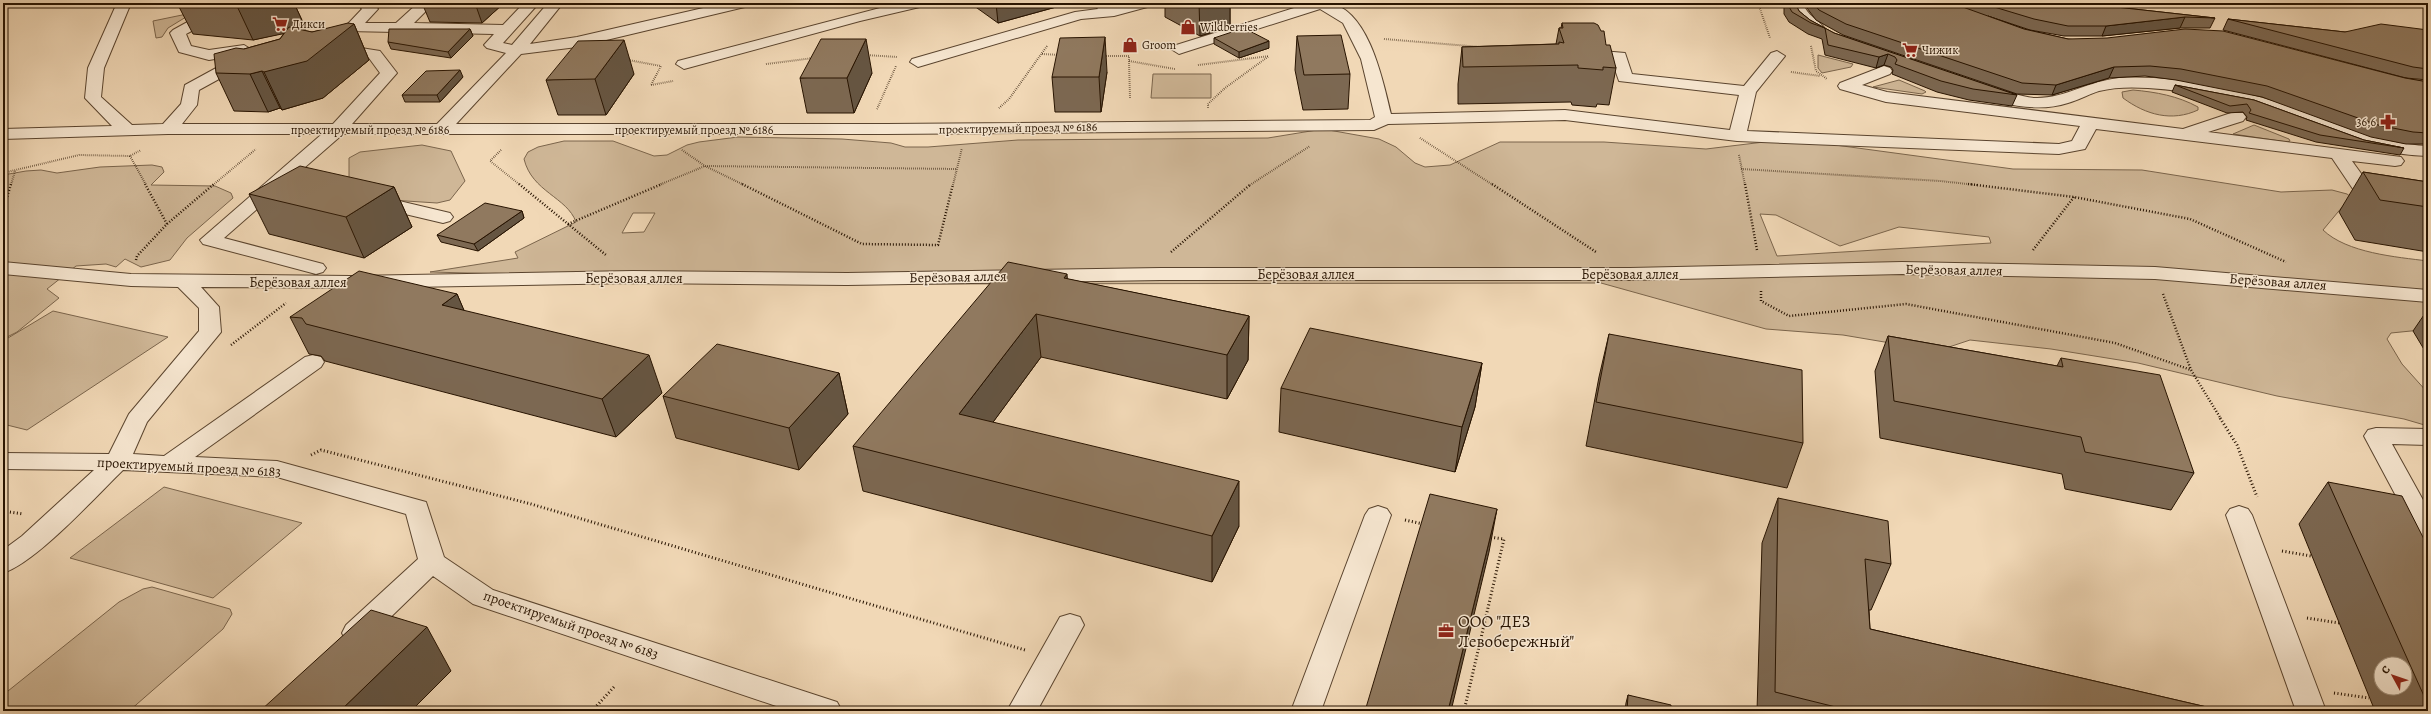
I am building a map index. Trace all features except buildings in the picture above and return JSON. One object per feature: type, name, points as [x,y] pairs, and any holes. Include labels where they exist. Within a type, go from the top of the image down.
[{"type":"street","points":[[124,3],[96,68],[93,98],[127,130]]},
{"type":"street","points":[[168,129],[189,105],[191,88],[257,54],[209,55],[185,49],[178,33],[189,25],[214,14],[260,3]]},
{"type":"street","points":[[364,3],[371,9],[345,29],[400,27],[506,30]]},
{"type":"street","points":[[400,27],[427,3]]},
{"type":"street","points":[[532,3],[492,45],[516,50],[577,42],[744,3]]},
{"type":"street","points":[[442,129],[516,50],[556,3]]},
{"type":"street","points":[[684,64],[887,6],[919,3]]},
{"type":"street","points":[[1100,3],[1114,12]]},
{"type":"street","points":[[918,62],[1080,15],[1114,12],[1146,3]]},
{"type":"street","points":[[1801,3],[1798,8],[1804,20],[1831,36]]},
{"type":"street","points":[[1179,49],[1320,4],[1349,20],[1369,59],[1384,119]]},
{"type":"street","points":[[316,268],[210,240],[282,180],[337,130],[389,73],[374,54],[319,48]]},
{"type":"street","points":[[1602,56],[1619,56],[1625,78],[1748,91]]},
{"type":"street","points":[[1737,136],[1748,91],[1777,56]]},
{"type":"street","points":[[1846,86],[1888,62]]},
{"type":"street","points":[[1972,87],[2001,97],[2031,102],[2053,102],[2109,84],[2145,83],[2176,86],[2255,102],[2310,120],[2366,142],[2406,150],[2428,151]]},
{"type":"street","points":[[1846,86],[1886,97],[2428,165]]},
{"type":"street","name":"проектируемый проезд № 6186","points":[[3,134],[168,129],[654,130],[1374,125],[1384,119],[1565,116],[1737,136],[2059,149],[2079,145],[2090,123]]},
{"type":"street","points":[[2184,135],[2237,117]]},
{"type":"street","points":[[2338,154],[2366,194],[2370,196],[2428,206]]},
{"type":"street","points":[[282,180],[304,185]]},
{"type":"street","points":[[358,198],[443,217]]},
{"type":"street","name":"Берёзовая аллея","points":[[3,268],[131,280],[351,282],[633,277],[847,279],[1192,274],[1630,274],[1902,268],[2155,273],[2428,296]]},
{"type":"street","points":[[3,563],[31,543],[117,462],[137,419],[210,332],[209,307],[184,281]]},
{"type":"street","points":[[168,465],[313,362]]},
{"type":"street","points":[[2428,437],[2376,436],[2428,532]]},
{"type":"street","name":"проектируемый проезд № 6183","points":[[3,461],[117,462],[278,469],[417,508],[432,562],[483,597],[827,711]]},
{"type":"street","points":[[1306,711],[1378,515]]},
{"type":"street","points":[[2239,515],[2311,711]]},
{"type":"street","points":[[340,647],[432,562]]},
{"type":"street","points":[[1022,711],[1070,625]]},
{"type":"path","points":[[1758,3],[1777,56]]},
{"type":"path","points":[[654,130],[705,166],[862,244],[938,245],[957,170],[972,128],[1009,99],[1042,54],[1062,20]]},
{"type":"path","points":[[1349,20],[1372,38],[1488,48]]},
{"type":"path","points":[[1811,44],[1816,71],[1821,76]]},
{"type":"path","points":[[861,54],[900,57],[882,98]]},
{"type":"path","points":[[1042,54],[1066,55]]},
{"type":"path","points":[[1097,55],[1129,56],[1130,98]]},
{"type":"path","points":[[1195,66],[1269,56],[1225,88],[1208,104],[1209,126]]},
{"type":"path","points":[[758,65],[818,58]]},
{"type":"path","points":[[621,60],[636,60],[661,66],[651,85],[678,80]]},
{"type":"path","points":[[1129,61],[1172,69],[1180,68]]},
{"type":"path","points":[[1767,69],[1821,76],[1846,86]]},
{"type":"path","points":[[1192,274],[1163,259],[1260,177],[1344,125]]},
{"type":"path","points":[[519,129],[490,161],[633,277]]},
{"type":"path","points":[[131,280],[137,256],[167,224],[278,130]]},
{"type":"path","points":[[1415,135],[1630,274]]},
{"type":"path","points":[[1737,136],[1741,169],[1761,272],[1761,301],[1789,316],[1906,304],[2115,344],[2191,370]]},
{"type":"path","points":[[3,173],[79,155]]},
{"type":"path","points":[[130,156],[167,224]]},
{"type":"path","points":[[568,224],[705,166],[957,170]]},
{"type":"path","points":[[1741,169],[1940,181],[2074,197],[2190,219],[2289,263]]},
{"type":"path","points":[[3,211],[15,171]]},
{"type":"path","points":[[2016,271],[2074,197]]},
{"type":"path","points":[[2155,273],[2191,370],[2237,445]]},
{"type":"path","points":[[278,469],[321,450],[531,504],[1052,658]]},
{"type":"path","points":[[1378,515],[1430,525]]},
{"type":"path","points":[[1464,711],[1504,540],[1482,535]]},
{"type":"path","points":[[2277,550],[2311,556]]},
{"type":"path","points":[[2302,618],[2339,623]]},
{"type":"path","points":[[592,711],[614,687]]},
{"type":"path","points":[[2331,692],[2369,698]]},
{"type":"shaded area","points":[[187,14],[186,17],[168,28],[162,37],[156,38],[153,21]]},
{"type":"shaded area","points":[[1818,55],[1853,64],[1851,67],[1822,73],[1818,68]]},
{"type":"shaded area","points":[[1153,74],[1211,74],[1211,98],[1151,98]]},
{"type":"shaded area","points":[[1899,80],[1926,92],[1922,94],[1873,87]]},
{"type":"shaded area","points":[[2133,90],[2175,97],[2198,107],[2198,110],[2179,116],[2159,115],[2141,109],[2123,98],[2122,92]]},
{"type":"shaded area","points":[[2254,125],[2289,139],[2290,141],[2287,142],[2233,134]]},
{"type":"shaded area","points":[[1323,129],[1379,139],[1396,147],[1415,163],[1425,167],[1450,165],[1500,142],[1604,142],[1706,149],[1764,142],[1813,142],[2013,169],[2142,170],[2281,192],[2332,190],[2347,194],[2357,201],[2355,206],[2343,206],[2323,230],[2333,238],[2358,249],[2372,253],[2428,261],[2428,324],[2421,330],[2391,333],[2387,339],[2402,364],[2428,393],[2428,426],[2404,419],[2277,396],[2138,363],[2051,349],[1970,340],[1949,347],[1920,348],[1843,335],[1766,329],[1601,283],[893,284],[430,272],[518,258],[515,252],[576,222],[572,213],[534,179],[528,170],[524,159],[528,152],[538,147],[564,141],[613,141],[654,156],[667,155],[687,145],[699,142],[738,137],[842,139],[891,143],[905,147],[928,147],[1018,140],[1268,138]],"holes":[[[633,213],[655,213],[644,232],[622,233]],[[1760,214],[1776,215],[1840,246],[1899,227],[1989,237],[1991,243],[1777,256]]]},
{"type":"shaded area","points":[[422,145],[451,151],[465,181],[450,200],[437,203],[391,200],[349,180],[349,158],[360,152]]},
{"type":"shaded area","points":[[152,165],[162,167],[164,172],[151,185],[215,186],[231,193],[233,198],[187,238],[170,260],[141,267],[125,259],[116,267],[106,264],[76,266],[47,289],[59,298],[17,332],[3,339],[3,175],[26,171],[41,170],[57,173],[100,167]]},
{"type":"shaded area","points":[[53,311],[168,337],[27,430],[3,424],[3,341]]},
{"type":"shaded area","points":[[164,487],[302,523],[213,598],[70,558]]},
{"type":"shaded area","points":[[152,587],[230,609],[232,614],[223,629],[129,711],[3,711],[3,695],[119,602],[143,589]]},
{"type":"place","name":"Дикси","points":[[280,24]]},
{"type":"place","name":"Wildberries","points":[[1188,27]]},
{"type":"place","name":"Groom","points":[[1130,45]]},
{"type":"place","name":"Чижик","points":[[1910,50]]},
{"type":"place","name":"36,6","points":[[2388,122]]},
{"type":"place","name":"ООО \"ДЕЗ Левобережный\"","points":[[1446,631]]}]
